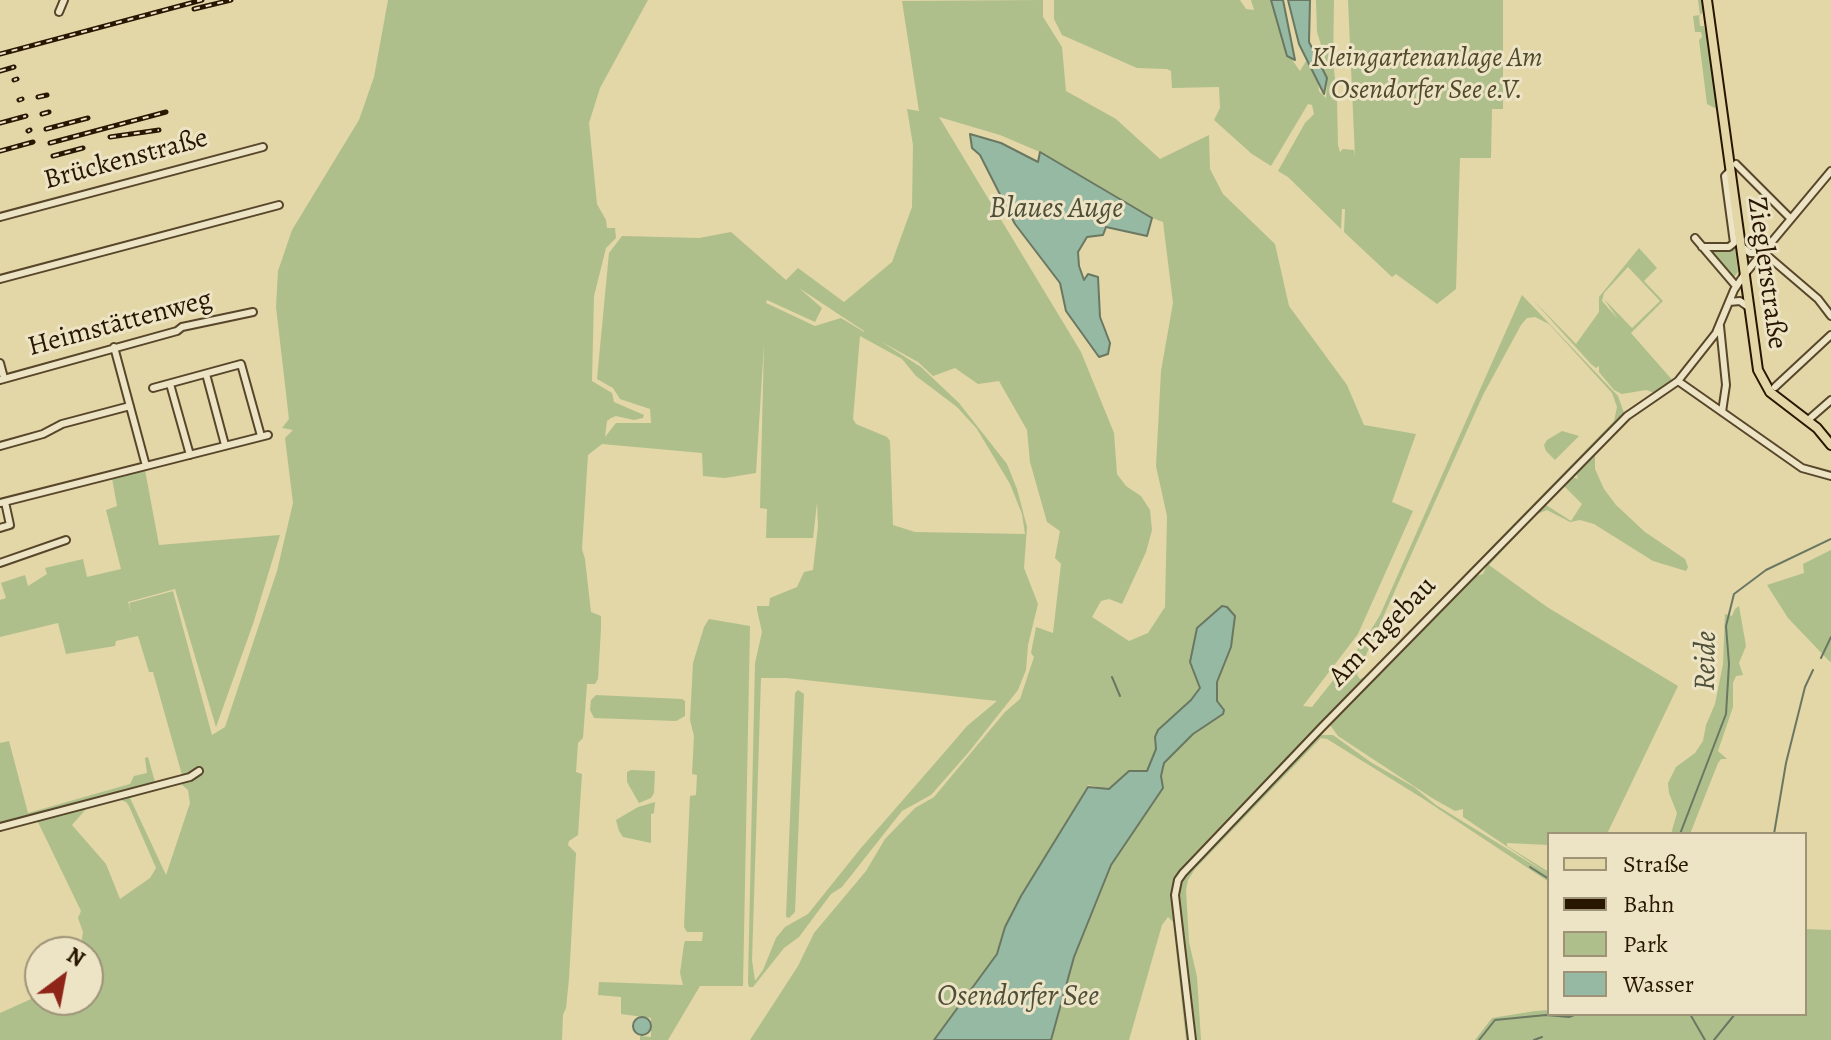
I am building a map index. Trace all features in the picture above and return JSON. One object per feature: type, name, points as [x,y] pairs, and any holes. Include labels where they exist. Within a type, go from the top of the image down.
[{"type":"main road","name":"Zieglerstraße","points":[[1707,0],[1727,156],[1733,167],[1737,244],[1756,363],[1763,382],[1774,395],[1822,433],[1831,445]]},
{"type":"street","points":[[59,12],[64,0]]},
{"type":"street","name":"Brückenstraße","points":[[0,217],[263,147]]},
{"type":"street","points":[[1733,167],[1791,219]]},
{"type":"street","name":"Am Tagebau","points":[[1192,1040],[1175,895],[1183,873],[1627,416],[1678,381],[1720,326],[1736,286],[1744,275],[1831,171]]},
{"type":"street","points":[[0,279],[279,205]]},
{"type":"street","points":[[1695,238],[1736,286]]},
{"type":"street","points":[[1702,247],[1737,244],[1748,253],[1763,252],[1818,299],[1831,316]]},
{"type":"street","points":[[1729,302],[1736,300],[1747,306]]},
{"type":"street","name":"Heimstättenweg","points":[[2,376],[177,331],[182,327],[253,312]]},
{"type":"street","points":[[1720,326],[1726,385],[1722,412]]},
{"type":"street","points":[[1775,387],[1831,335]]},
{"type":"street","points":[[114,347],[146,466]]},
{"type":"street","points":[[0,363],[2,376]]},
{"type":"street","points":[[0,528],[10,525],[2,502],[264,436],[241,364],[153,388]]},
{"type":"street","points":[[206,374],[225,445]]},
{"type":"street","points":[[1678,381],[1802,468],[1831,476]]},
{"type":"street","points":[[170,384],[190,455]]},
{"type":"street","points":[[1807,421],[1831,400]]},
{"type":"street","points":[[0,446],[43,434],[62,424],[130,406]]},
{"type":"street","points":[[0,563],[66,540]]},
{"type":"street","points":[[0,827],[190,777],[199,771]]},
{"type":"green space","points":[[388,0],[648,0],[600,88],[589,123],[597,204],[607,228],[615,228],[616,238],[606,248],[594,296],[592,381],[612,393],[614,402],[644,415],[634,420],[616,416],[611,418],[607,421],[605,437],[616,423],[651,423],[650,409],[620,399],[613,388],[597,379],[609,253],[622,236],[699,238],[731,232],[786,280],[798,268],[844,302],[892,262],[912,207],[913,145],[907,109],[919,111],[902,1],[1043,0],[1043,17],[1062,47],[1066,91],[1116,119],[1160,159],[1209,135],[1210,169],[1223,194],[1275,244],[1289,306],[1347,385],[1364,425],[1416,434],[1392,502],[1413,511],[1358,634],[1303,706],[1312,707],[1365,640],[1380,615],[1522,295],[1618,396],[1624,413],[1622,419],[1345,699],[1182,870],[1176,882],[1190,1040],[1186,1040],[1173,922],[1168,917],[1162,925],[1129,1040],[1050,1040],[1074,956],[1111,864],[1163,788],[1161,776],[1164,763],[1193,734],[1223,714],[1216,692],[1224,662],[1193,655],[1202,692],[1165,725],[1146,773],[1131,770],[1113,790],[1088,785],[1021,896],[1005,927],[997,954],[934,1040],[750,1040],[798,966],[814,933],[866,871],[885,839],[915,808],[934,797],[1005,712],[1020,699],[1034,657],[1031,653],[1036,627],[1053,633],[1061,564],[1055,558],[1060,531],[1047,522],[1030,462],[1027,430],[999,381],[978,384],[955,368],[933,376],[918,362],[880,341],[921,367],[959,403],[1007,464],[1027,527],[1024,568],[1038,604],[1028,645],[1026,670],[1018,690],[968,753],[931,795],[902,811],[842,887],[831,894],[799,937],[784,948],[753,987],[749,987],[748,982],[755,663],[762,632],[757,606],[769,606],[770,598],[797,587],[804,572],[813,570],[818,526],[817,503],[813,538],[766,538],[767,509],[760,508],[764,344],[756,473],[725,478],[703,476],[702,453],[602,444],[588,455],[582,549],[591,612],[601,616],[601,629],[598,679],[595,684],[587,684],[583,738],[578,743],[576,772],[582,774],[578,835],[568,845],[576,853],[569,979],[562,1040],[0,1040],[0,1013],[24,1002],[24,1016],[104,1016],[104,936],[82,936],[78,918],[81,911],[36,818],[28,816],[0,824],[0,743],[9,741],[28,813],[130,784],[134,776],[147,773],[145,758],[148,757],[155,782],[182,775],[153,672],[149,672],[138,636],[116,641],[115,646],[66,654],[58,623],[0,637],[0,600],[6,598],[1,583],[25,575],[28,586],[47,574],[45,568],[83,559],[87,577],[121,569],[106,510],[117,506],[112,478],[145,470],[159,545],[280,535],[253,624],[216,727],[175,589],[128,602],[131,612],[129,603],[173,591],[212,735],[225,727],[277,571],[293,503],[285,438],[293,430],[282,428],[289,419],[276,307],[278,271],[292,230],[359,120],[374,77]],"holes":[[[939,117],[1000,135],[1040,152],[1163,222],[1173,303],[1161,371],[1156,466],[1167,516],[1165,607],[1148,633],[1129,641],[1092,617],[1101,601],[1109,599],[1122,604],[1146,552],[1152,530],[1150,510],[1141,496],[1126,486],[1117,474],[1114,433],[1081,352]],[[799,288],[864,331],[864,332],[841,318],[815,326],[766,303],[767,300],[815,322],[822,308]],[[1535,317],[1549,324],[1612,393],[1617,407],[1614,421],[1360,679],[1357,675],[1483,395],[1527,318]],[[860,336],[902,359],[916,376],[957,407],[977,429],[1010,484],[1022,514],[1025,534],[915,532],[893,525],[890,441],[856,424],[853,419]],[[761,678],[787,678],[997,701],[967,726],[808,914],[785,927],[776,938],[755,981],[752,960]],[[181,784],[188,790],[190,803],[166,875],[130,798]],[[118,799],[126,802],[156,868],[150,878],[120,899],[106,864],[72,825],[87,808]]]},
{"type":"green space","name":"Kleingartenanlage Am Osendorfer See e.V.","points":[[1054,0],[1240,0],[1246,9],[1254,10],[1251,0],[1272,0],[1288,54],[1300,71],[1306,61],[1312,65],[1317,74],[1319,91],[1326,98],[1327,79],[1320,65],[1326,61],[1317,32],[1316,0],[1334,0],[1333,61],[1338,145],[1340,152],[1343,149],[1354,150],[1355,157],[1348,0],[1503,0],[1503,109],[1492,109],[1491,158],[1460,158],[1456,289],[1437,304],[1396,274],[1392,277],[1344,232],[1345,209],[1342,209],[1341,229],[1278,171],[1305,123],[1314,114],[1312,105],[1308,104],[1271,166],[1252,154],[1214,120],[1220,108],[1219,87],[1172,88],[1171,71],[1167,69],[1137,68],[1062,35],[1054,19]]},
{"type":"green space","points":[[1698,0],[1701,0],[1704,11],[1700,15]]},
{"type":"green space","points":[[1700,15],[1700,26],[1704,26],[1708,41],[1717,109],[1707,104],[1699,40],[1702,37],[1701,32],[1695,32],[1693,16]]},
{"type":"green space","points":[[1735,247],[1738,272],[1734,277],[1711,251],[1732,250]]},
{"type":"green space","points":[[1639,248],[1657,268],[1644,281],[1663,301],[1631,333],[1674,382],[1655,393],[1646,390],[1622,394],[1614,390],[1599,372],[1599,366],[1596,368],[1591,364],[1532,299],[1576,344],[1599,312],[1599,297]],"holes":[[[1628,267],[1660,301],[1632,328],[1604,299],[1618,319],[1602,301],[1604,293]]]},
{"type":"green space","points":[[1562,431],[1579,436],[1555,460],[1544,445]]},
{"type":"green space","points":[[1595,450],[1595,469],[1616,505],[1645,532],[1685,559],[1688,567],[1686,571],[1653,561],[1594,524],[1580,520],[1570,522],[1547,510],[1537,514],[1489,565],[1547,607],[1678,686],[1608,832],[1547,832],[1547,845],[1507,843],[1547,873],[1463,817],[1463,809],[1455,811],[1432,798],[1338,736],[1330,725],[1472,577],[1483,574],[1489,560],[1543,503],[1571,521],[1582,504],[1562,484],[1570,476],[1578,479],[1575,470]]},
{"type":"green space","points":[[1831,550],[1830,662],[1788,618],[1767,585],[1804,573],[1803,564]]},
{"type":"green space","points":[[1739,606],[1746,646],[1739,663],[1743,675],[1736,676],[1733,683],[1733,707],[1718,751],[1727,759],[1721,759],[1718,763],[1691,832],[1672,832],[1677,813],[1668,783],[1676,767],[1695,753],[1703,741],[1723,664],[1725,614],[1732,616]]},
{"type":"green space","points":[[709,619],[750,626],[743,986],[700,986],[668,1040],[640,1040],[640,1036],[651,1037],[651,1018],[621,1014],[621,997],[598,995],[599,982],[683,985],[680,973],[685,941],[702,941],[703,932],[687,932],[684,927],[690,796],[696,795],[697,775],[692,774],[694,736],[690,720],[693,663]]},
{"type":"green space","points":[[798,690],[804,694],[795,912],[789,918],[786,917],[795,693]]},
{"type":"green space","points":[[596,695],[682,699],[685,701],[685,716],[676,721],[594,718],[590,710],[591,700]]},
{"type":"green space","points":[[1317,735],[1333,735],[1372,763],[1414,787],[1436,805],[1547,873],[1547,881],[1422,798],[1321,738],[1195,869],[1188,880],[1189,942],[1197,977],[1201,1040],[1194,1040],[1190,1005],[1193,1002],[1178,898],[1181,883],[1190,868]]},
{"type":"green space","points":[[655,771],[651,798],[639,803],[627,782],[627,772]]},
{"type":"green space","points":[[655,802],[654,813],[651,814],[651,843],[623,837],[616,820],[638,807]]},
{"type":"green space","points":[[1807,929],[1831,930],[1831,1040],[1475,1040],[1492,1018],[1547,1010],[1547,1016],[1807,1016]]},
{"type":"water","points":[[1271,0],[1283,0],[1295,60],[1287,56]]},
{"type":"water","points":[[1288,0],[1310,0],[1309,42],[1327,78],[1324,94],[1299,44]]},
{"type":"water","name":"Blaues Auge","points":[[970,134],[1001,143],[1038,162],[1040,152],[1152,218],[1147,236],[1106,227],[1103,235],[1087,237],[1078,252],[1084,280],[1088,274],[1098,277],[1100,317],[1110,343],[1108,354],[1099,357],[1066,311],[1060,283],[1015,224],[980,155],[972,148]]},
{"type":"water","name":"Osendorfer See","points":[[1222,606],[1235,616],[1231,647],[1217,682],[1217,701],[1224,710],[1223,714],[1193,734],[1164,763],[1161,776],[1163,788],[1111,865],[1074,957],[1051,1040],[934,1040],[997,954],[1005,927],[1021,896],[1088,787],[1109,789],[1129,771],[1147,771],[1156,749],[1158,730],[1200,688],[1190,662],[1197,628]]},
{"type":"water","points":[[638,1017],[646,1017],[651,1026],[649,1033],[638,1035],[633,1030],[633,1022]]},
{"type":"waterway","name":"Reide","points":[[1681,832],[1726,714],[1729,664],[1726,626],[1734,594],[1766,570],[1831,539]]},
{"type":"waterway","points":[[1821,658],[1831,637]]},
{"type":"waterway","points":[[1774,832],[1786,763],[1805,687],[1813,670]]},
{"type":"waterway","points":[[1112,677],[1120,696]]},
{"type":"waterway","points":[[1530,867],[1547,878]]},
{"type":"waterway","name":"Reide","points":[[1479,1040],[1495,1020],[1547,1015]]},
{"type":"waterway","name":"Reide","points":[[1558,1016],[1572,1016]]},
{"type":"waterway","points":[[1691,1016],[1705,1040]]},
{"type":"waterway","points":[[1714,1040],[1733,1016]]},
{"type":"waterway","points":[[1534,1040],[1542,1037]]},
{"type":"railway","points":[[0,54],[202,0]]},
{"type":"railway","points":[[194,9],[231,0]]},
{"type":"railway","points":[[0,71],[14,67]]},
{"type":"railway","points":[[38,97],[47,95]]},
{"type":"railway","points":[[42,114],[49,112]]},
{"type":"railway","points":[[50,143],[166,112]]},
{"type":"railway","points":[[0,123],[26,116]]},
{"type":"railway","points":[[46,129],[88,118]]},
{"type":"railway","points":[[110,137],[159,130]]},
{"type":"railway","points":[[0,151],[33,142]]},
{"type":"railway","points":[[58,176],[175,146]]},
{"type":"railway","points":[[53,156],[83,148]]}]
